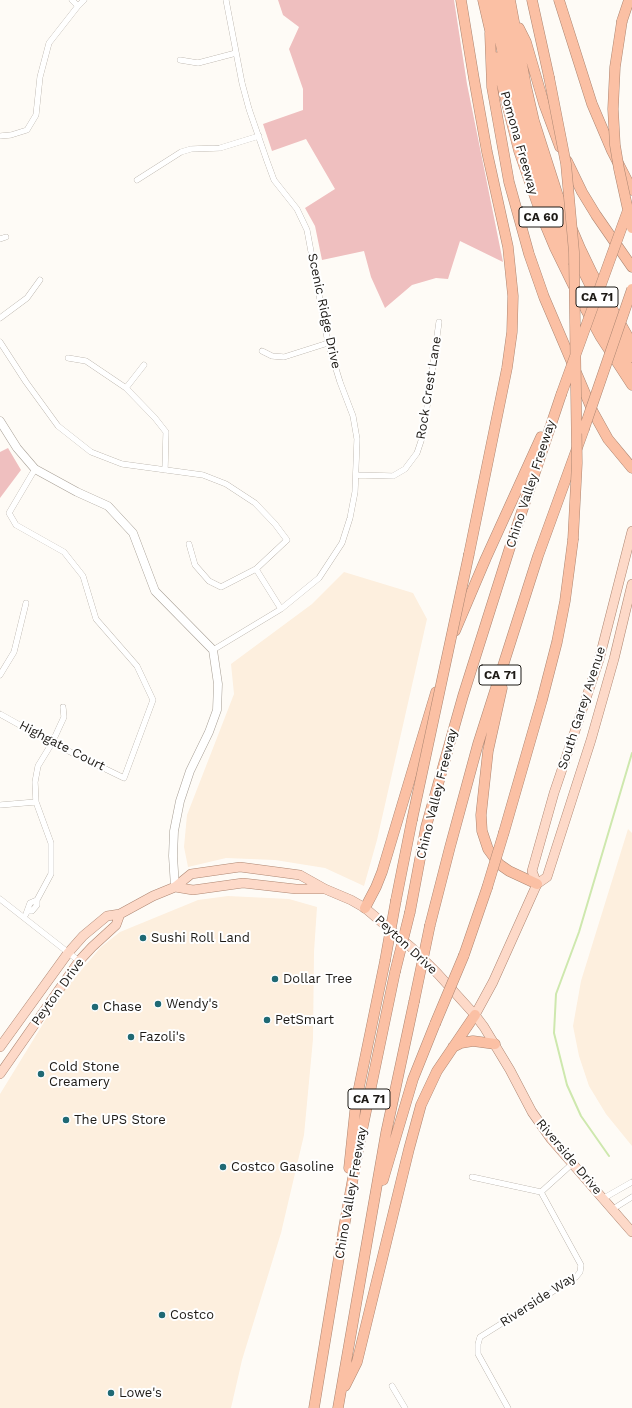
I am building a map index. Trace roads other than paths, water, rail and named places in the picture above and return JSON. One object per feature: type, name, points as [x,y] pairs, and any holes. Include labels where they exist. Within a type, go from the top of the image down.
[{"type":"highway","points":[[344,1227],[352,1129],[356,1102],[412,820],[507,368],[512,332],[513,296],[508,247],[487,152],[461,0]]},
{"type":"highway","name":"Pomona Freeway","points":[[483,0],[512,127],[529,182],[542,217],[563,266],[579,297],[600,336],[632,385]]},
{"type":"highway","points":[[492,0],[511,95],[535,180],[575,275],[616,348],[632,372]]},
{"type":"highway","points":[[500,0],[515,74],[527,123],[538,160],[555,207],[568,240],[592,289],[632,357]]},
{"type":"highway","name":"Pomona Freeway","points":[[510,0],[534,121],[558,196],[589,267],[632,344]]},
{"type":"highway","points":[[370,1224],[413,1079],[464,955],[487,888],[542,700],[565,601],[573,540],[577,463],[574,252],[566,164],[532,0]]},
{"type":"highway","points":[[559,0],[592,104],[612,151],[632,190]]},
{"type":"highway","points":[[628,0],[622,21],[615,67],[613,110],[615,145],[632,228]]},
{"type":"highway","points":[[514,19],[526,42],[549,118],[571,172],[606,232],[632,267]]},
{"type":"highway","points":[[490,33],[492,87],[509,182],[529,254],[544,297],[593,412],[608,439],[632,468]]},
{"type":"highway","name":"Chino Valley Freeway","points":[[314,1408],[359,1145],[395,972],[410,912],[426,827],[452,733],[506,559],[561,395],[632,199]]},
{"type":"highway","name":"Chino Valley Freeway","points":[[338,1408],[386,1133],[430,925],[450,847],[478,744],[538,556],[584,429],[632,289]]},
{"type":"highway","points":[[365,908],[382,872],[427,720],[454,636],[486,558],[538,443],[554,416]]},
{"type":"highway","points":[[511,642],[503,686],[488,751],[481,815],[482,831],[485,843],[495,860],[509,871],[537,884]]},
{"type":"highway","points":[[340,1397],[357,1362],[417,1119],[434,1079],[453,1047],[475,1015]]},
{"type":"highway","points":[[453,1047],[461,1043],[473,1041],[495,1044]]},
{"type":"main road","name":"South Garey Avenue","points":[[537,884],[532,871],[554,793],[599,660],[632,531]]},
{"type":"main road","points":[[628,548],[628,580],[631,586]]},
{"type":"main road","name":"South Garey Avenue","points":[[475,1015],[493,982],[537,884],[547,877],[614,659],[631,586]]},
{"type":"main road","name":"Peyton Drive","points":[[0,1047],[68,953],[95,925],[107,916],[120,914],[153,896],[175,887],[191,874],[240,867],[300,875],[365,908],[412,948],[475,1015]]},
{"type":"main road","name":"Peyton Drive","points":[[175,887],[194,890],[243,883],[296,889],[325,889]]},
{"type":"main road","name":"Peyton Drive","points":[[0,1074],[79,961],[116,925],[120,914]]},
{"type":"main road","name":"Riverside Drive","points":[[475,1015],[495,1044],[532,1112],[551,1139],[604,1198],[632,1232]]},
{"type":"street","points":[[72,0],[78,6]]},
{"type":"street","points":[[0,136],[11,135],[27,130],[36,115],[40,77],[49,43],[84,0]]},
{"type":"street","name":"Scenic Ridge Drive","points":[[213,650],[281,609],[319,578],[342,543],[350,518],[355,492],[357,439],[354,423],[328,343],[307,230],[297,210],[274,180],[247,102],[226,0]]},
{"type":"street","points":[[180,60],[198,63],[236,54]]},
{"type":"street","points":[[137,180],[180,152],[192,149],[220,148],[259,136]]},
{"type":"street","points":[[0,318],[27,298],[40,280]]},
{"type":"street","name":"Rock Crest Lane","points":[[356,475],[392,476],[405,469],[417,453],[423,435],[439,322]]},
{"type":"street","points":[[0,342],[26,382],[58,426],[91,452],[122,464],[203,475],[226,484],[255,503],[275,524],[287,540],[256,569],[221,587],[209,581],[195,565],[189,544]]},
{"type":"street","points":[[262,351],[272,356],[284,357],[328,343]]},
{"type":"street","points":[[68,358],[86,361],[126,388],[155,418],[166,432],[165,470]]},
{"type":"street","points":[[126,388],[144,365]]},
{"type":"street","points":[[0,421],[17,448],[35,469],[77,492],[108,506],[133,533],[154,591],[213,650],[218,684],[217,710],[209,732],[190,771],[180,801],[174,831],[173,856],[175,887]]},
{"type":"street","name":"Highgate Court","points":[[0,714],[52,743],[124,778],[153,700],[138,666],[96,619],[83,576],[64,552],[16,525],[9,513],[35,469]]},
{"type":"street","points":[[256,569],[281,609]]},
{"type":"street","points":[[0,675],[14,652],[26,604]]},
{"type":"street","points":[[24,918],[28,911],[32,912],[37,905],[37,900],[51,874],[51,843],[36,802],[35,782],[38,766],[52,743],[64,717],[63,707]]},
{"type":"street","points":[[0,805],[36,802]]},
{"type":"street","points":[[0,899],[79,961]]},
{"type":"street","points":[[472,1178],[541,1192],[572,1164]]},
{"type":"street","points":[[604,1198],[632,1182]]},
{"type":"street","name":"Riverside Way","points":[[508,1408],[478,1354],[480,1337],[576,1277],[580,1272],[581,1265],[541,1192]]},
{"type":"street","points":[[613,1209],[632,1197]]},
{"type":"street","points":[[392,1386],[405,1408]]},
{"type":"waterway","points":[[609,1156],[581,1116],[567,1085],[554,1033],[556,994],[579,932],[632,753]]},
{"type":"place","name":"Sushi Roll Land","points":[[143,938]]},
{"type":"place","name":"Dollar Tree","points":[[275,979]]},
{"type":"place","name":"Wendy's","points":[[158,1004]]},
{"type":"place","name":"Chase","points":[[95,1007]]},
{"type":"place","name":"PetSmart","points":[[267,1020]]},
{"type":"place","name":"Fazoli's","points":[[131,1037]]},
{"type":"place","name":"Cold Stone Creamery","points":[[41,1074]]},
{"type":"place","name":"The UPS Store","points":[[66,1120]]},
{"type":"place","name":"Costco Gasoline","points":[[223,1167]]},
{"type":"place","name":"Costco","points":[[162,1315]]},
{"type":"place","name":"Lowe's","points":[[111,1393]]}]
